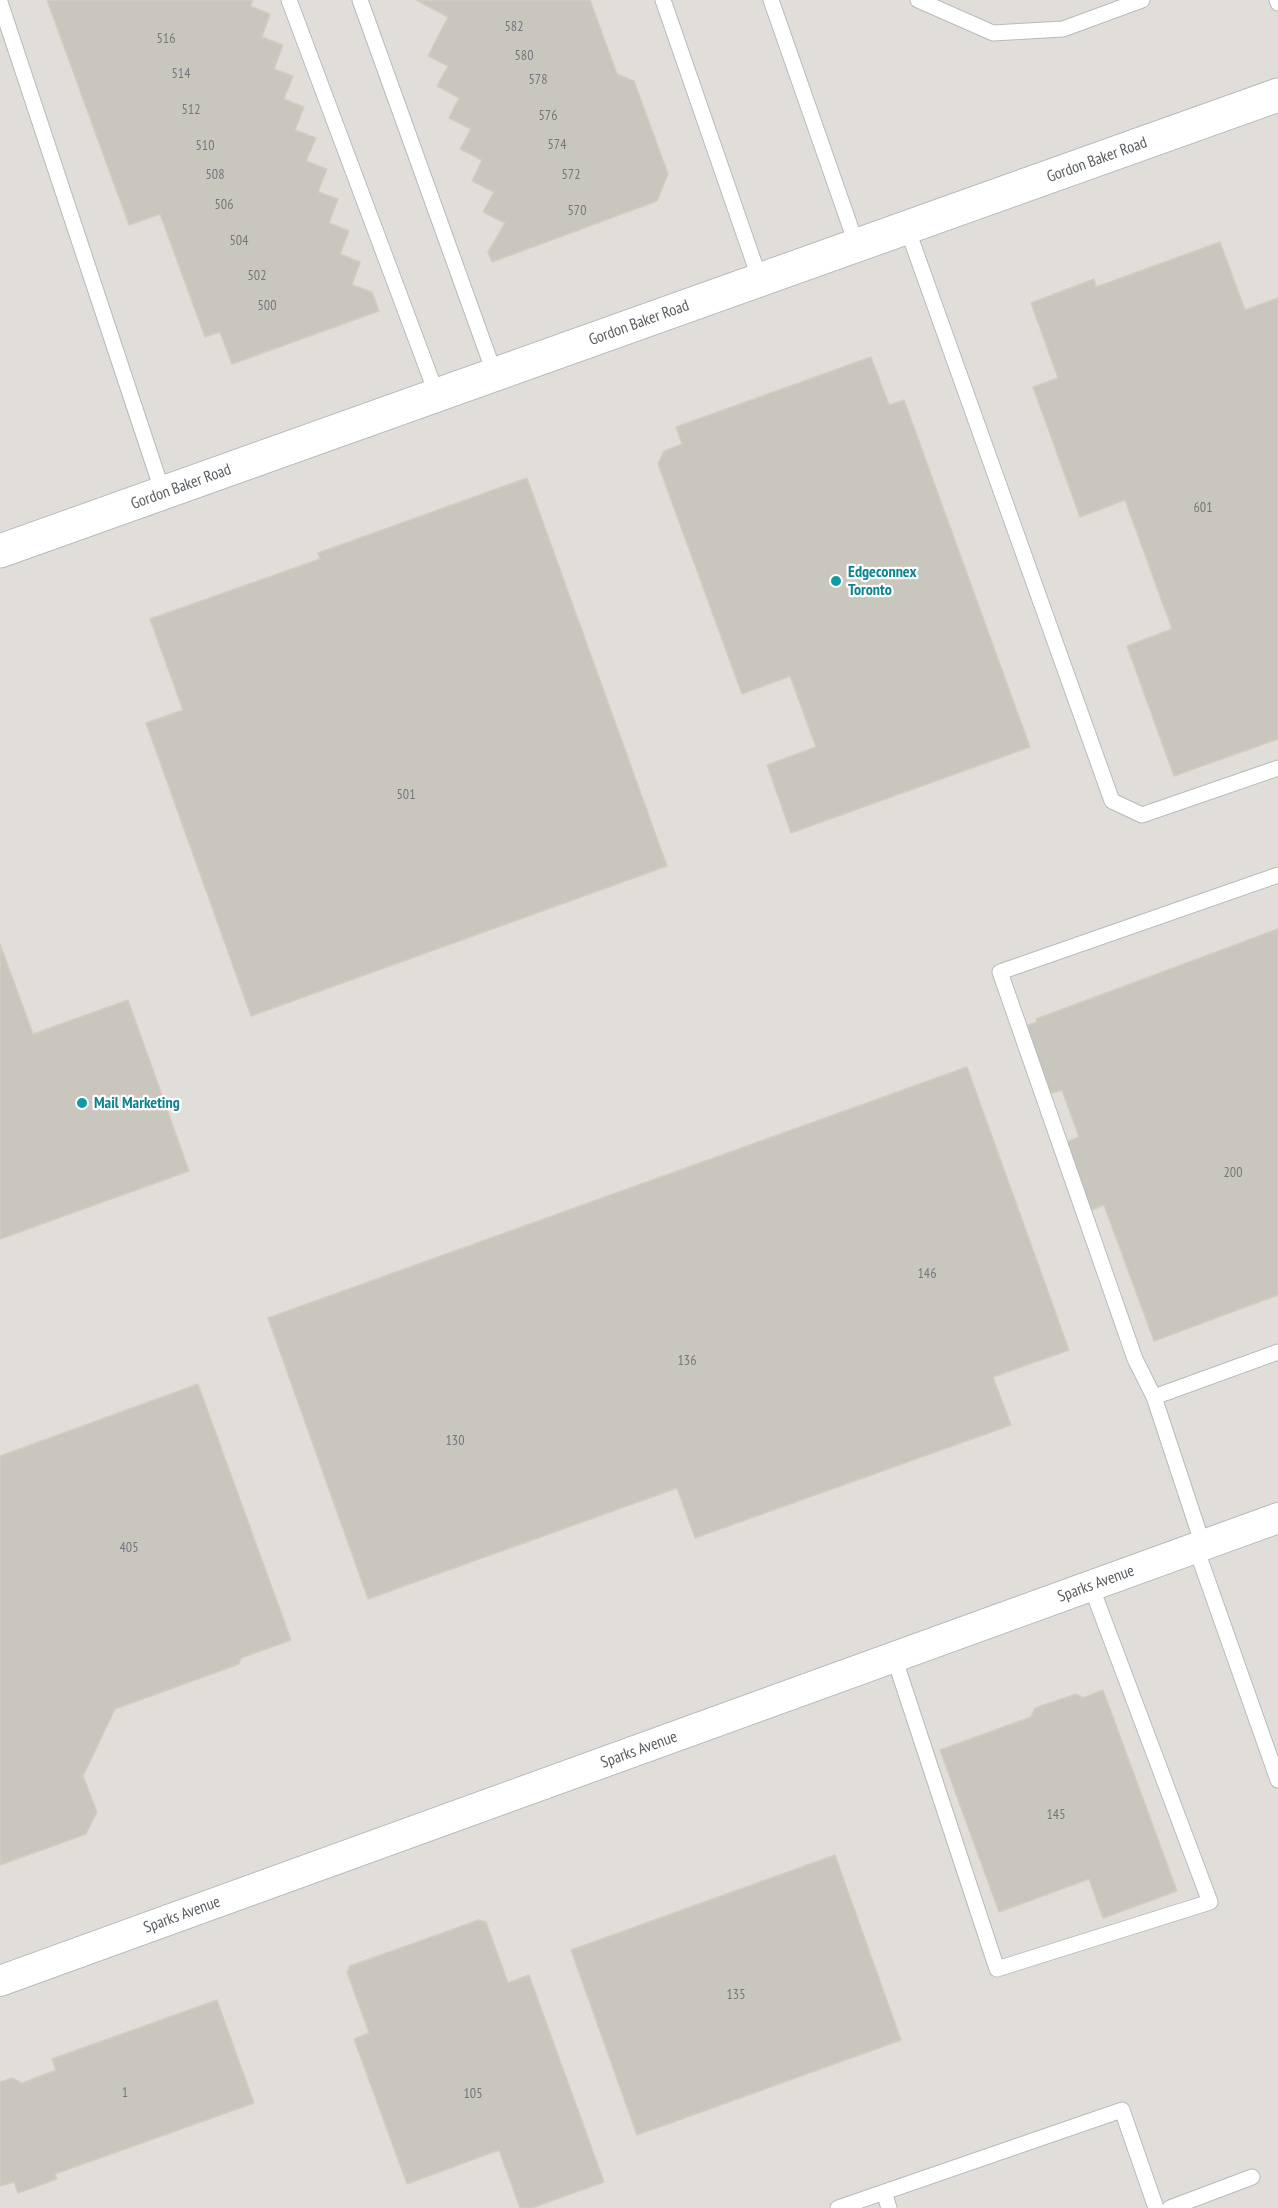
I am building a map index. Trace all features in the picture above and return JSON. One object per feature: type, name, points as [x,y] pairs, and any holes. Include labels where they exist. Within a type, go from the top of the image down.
[{"type":"street","name":"Gordon Baker Road","points":[[0,551],[1278,95]]},
{"type":"street","name":"Sparks Avenue","points":[[0,1981],[1278,1518]]},
{"type":"lane","points":[[289,0],[437,395]]},
{"type":"lane","points":[[360,0],[495,375]]},
{"type":"lane","points":[[663,0],[760,280]]},
{"type":"lane","points":[[771,0],[857,246]]},
{"type":"lane","points":[[918,0],[993,33],[1063,29],[1142,0]]},
{"type":"lane","points":[[0,2],[164,493]]},
{"type":"lane","points":[[907,228],[1112,801],[1142,815],[1278,768]]},
{"type":"lane","points":[[1278,875],[1000,972],[1135,1359],[1154,1397],[1200,1546],[1278,1780]]},
{"type":"lane","points":[[1154,1397],[1278,1352]]},
{"type":"lane","points":[[894,1657],[998,1969],[1210,1902],[1091,1586]]},
{"type":"lane","points":[[838,2208],[1122,2110],[1156,2208]]},
{"type":"lane","points":[[1170,2208],[1252,2177]]},
{"type":"lane","points":[[884,2192],[889,2208]]},
{"type":"shaded area","points":[[0,0],[1278,0],[1278,2208],[0,2208]]},
{"type":"building","points":[[47,0],[253,0],[250,6],[270,14],[262,37],[283,45],[274,69],[293,76],[284,99],[304,107],[295,130],[316,138],[306,161],[327,169],[318,192],[338,199],[329,223],[349,231],[340,254],[360,262],[352,285],[372,292],[379,311],[232,364],[220,332],[205,337],[160,214],[129,225]]},
{"type":"building","points":[[416,0],[590,0],[617,74],[634,81],[668,174],[657,201],[492,262],[488,252],[505,223],[483,212],[494,192],[472,181],[482,160],[460,149],[471,129],[449,118],[459,98],[437,86],[448,66],[428,56],[448,17]]},
{"type":"building","points":[[1220,242],[1245,310],[1278,298],[1278,739],[1174,776],[1127,646],[1172,629],[1125,500],[1080,517],[1033,387],[1058,378],[1031,303],[1094,279],[1096,287]]},
{"type":"building","name":"Edgeconnex Toronto","points":[[871,357],[889,405],[904,400],[1030,747],[791,833],[767,765],[816,747],[790,676],[742,694],[658,464],[664,451],[682,444],[676,427]]},
{"type":"building","points":[[527,478],[667,866],[251,1016],[146,723],[183,710],[150,619],[320,559],[318,553]]},
{"type":"building","points":[[1278,929],[1278,1295],[1154,1341],[1104,1205],[1087,1212],[1062,1144],[1079,1137],[1062,1090],[1047,1095],[1022,1027],[1037,1022],[1036,1019]]},
{"type":"building","name":"Mail Marketing","points":[[0,944],[33,1034],[128,1000],[189,1171],[0,1239]]},
{"type":"building","points":[[967,1067],[1069,1350],[993,1377],[1011,1425],[695,1538],[677,1488],[368,1599],[268,1318]]},
{"type":"building","points":[[198,1384],[291,1640],[241,1658],[239,1664],[115,1709],[83,1776],[97,1812],[86,1834],[0,1865],[0,1456]]},
{"type":"building","points":[[1103,1690],[1177,1891],[1103,1918],[1089,1879],[999,1912],[940,1750],[1031,1717],[1035,1708],[1076,1694],[1083,1698]]},
{"type":"building","points":[[835,1855],[901,2040],[637,2135],[571,1950]]},
{"type":"building","points":[[479,1920],[486,1922],[508,1983],[529,1975],[604,2182],[532,2208],[520,2208],[499,2150],[407,2184],[354,2039],[369,2033],[347,1972],[350,1966]]},
{"type":"building","points":[[217,2000],[254,2103],[55,2174],[57,2179],[18,2193],[14,2182],[0,2186],[0,2082],[12,2078],[22,2083],[56,2070],[52,2059]]},
{"type":"place","name":"Edgeconnex Toronto","points":[[836,581]]},
{"type":"place","name":"Mail Marketing","points":[[82,1103]]}]
